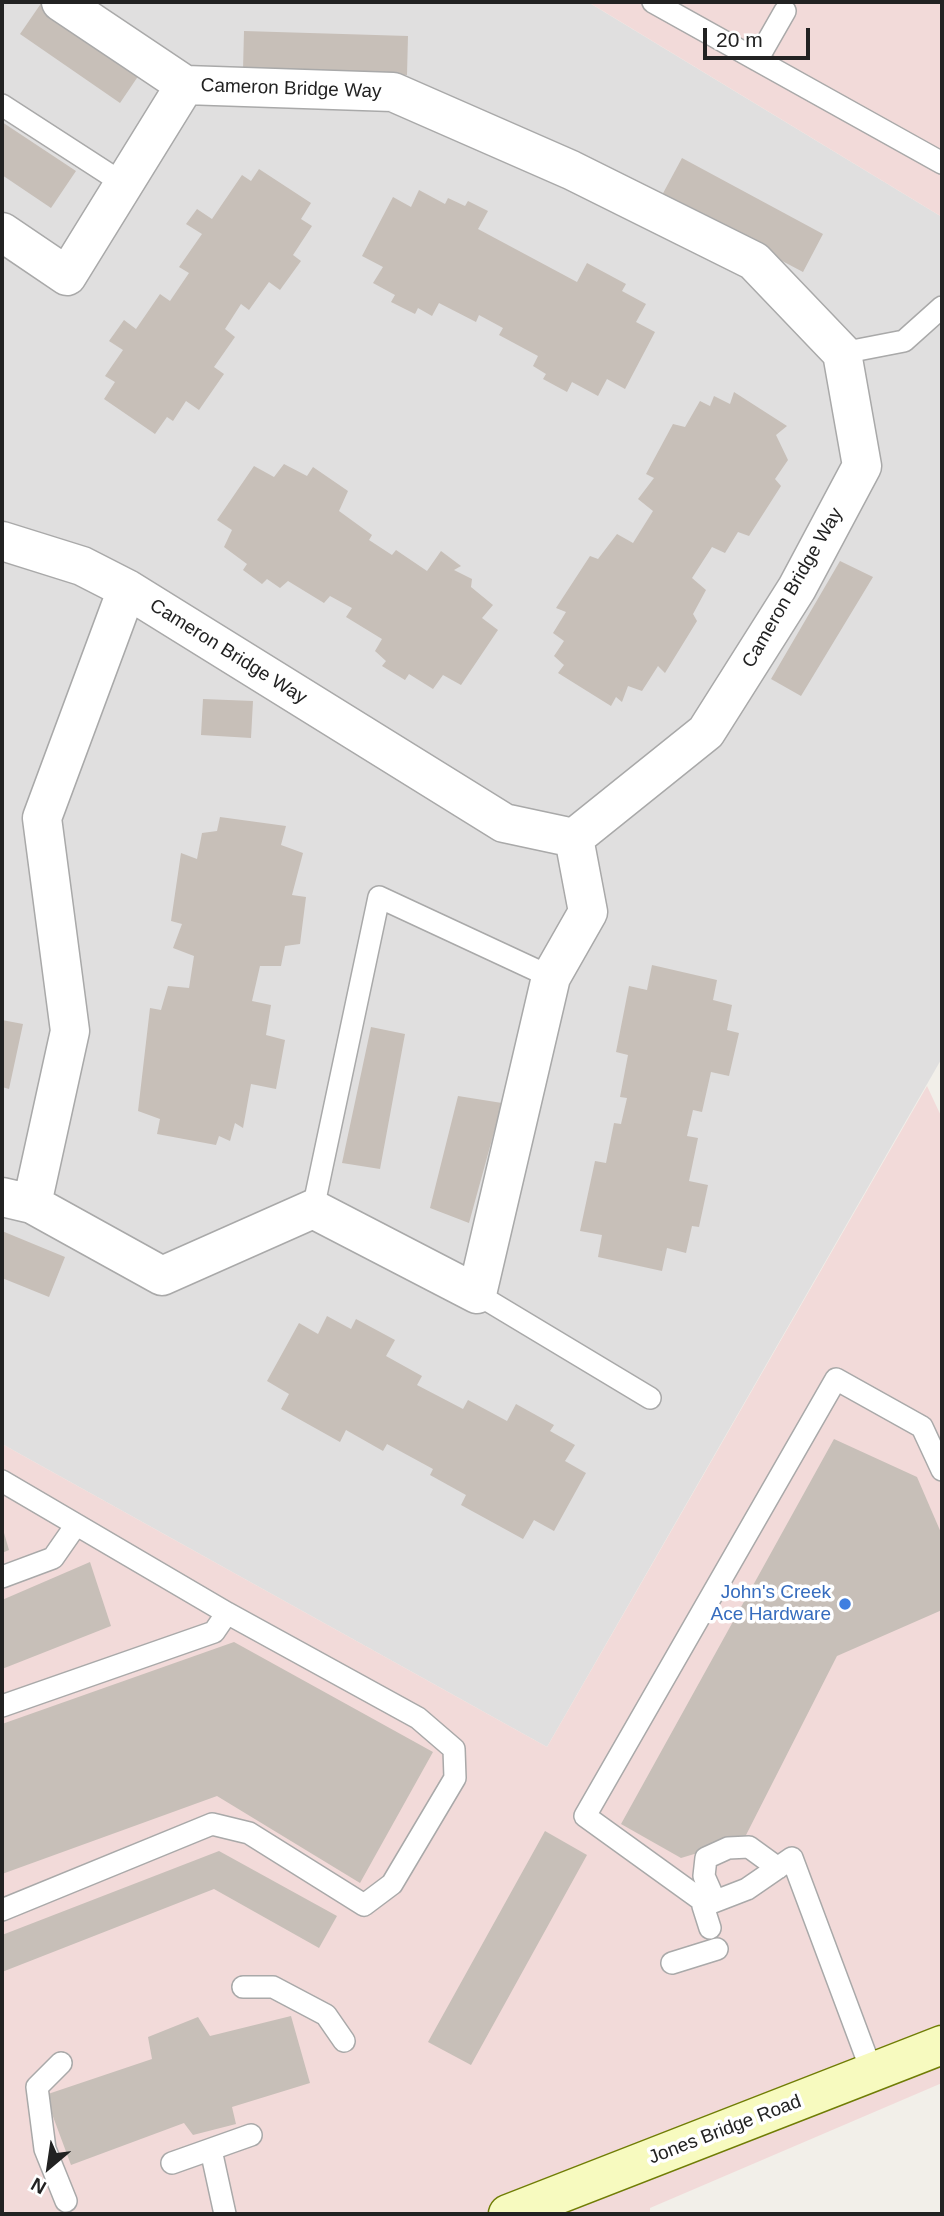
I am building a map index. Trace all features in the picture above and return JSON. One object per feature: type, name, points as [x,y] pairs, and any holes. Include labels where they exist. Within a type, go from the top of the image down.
[{"type":"main road","name":"Jones Bridge Road","points":[[508,2214],[942,2045]]},
{"type":"street","name":"Cameron Bridge Way","points":[[2,541],[82,566],[127,589],[503,823],[574,838],[706,733],[797,587],[862,466],[842,353],[754,261],[571,170],[393,92],[185,85],[61,2]]},
{"type":"street","name":"Cameron Bridge Way","points":[[2,232],[67,276],[185,85]]},
{"type":"street","points":[[127,589],[43,818],[70,1031],[17,1200],[162,1276],[313,1209],[477,1294],[551,977],[588,912],[574,838]]},
{"type":"lane","points":[[653,2],[942,163]]},
{"type":"lane","points":[[757,60],[785,11]]},
{"type":"lane","points":[[2,105],[124,184]]},
{"type":"lane","points":[[842,353],[904,341],[942,307]]},
{"type":"lane","points":[[313,1209],[379,897],[551,977]]},
{"type":"lane","points":[[477,1294],[650,1398]]},
{"type":"lane","points":[[711,1902],[585,1816],[836,1379],[922,1427],[942,1470]]},
{"type":"lane","points":[[2,1481],[227,1613],[418,1718],[454,1749],[455,1778],[392,1885],[364,1905],[249,1833],[212,1824],[2,1910]]},
{"type":"lane","points":[[2,1577],[53,1558],[76,1525]]},
{"type":"lane","points":[[2,1706],[214,1632],[227,1613]]},
{"type":"lane","points":[[711,1902],[704,1876],[706,1858],[728,1848],[749,1847],[778,1868]]},
{"type":"lane","points":[[710,1928],[703,1906],[747,1889],[792,1858],[872,2073]]},
{"type":"lane","points":[[672,1963],[717,1949]]},
{"type":"lane","points":[[243,1987],[273,1987],[316,2009],[326,2015],[344,2041]]},
{"type":"lane","points":[[61,2063],[37,2087],[45,2149],[66,2201]]},
{"type":"lane","points":[[173,2163],[251,2135]]},
{"type":"lane","points":[[211,2150],[225,2214]]},
{"type":"shaded area","points":[[2,2],[588,2],[942,217],[942,1058],[547,1747],[2,1444]]},
{"type":"shaded area","points":[[588,2],[942,2],[942,217],[603,11]]},
{"type":"shaded area","points":[[927,1086],[942,1118],[942,2083],[650,2208],[650,2214],[2,2214],[2,1444],[547,1747]]},
{"type":"building","points":[[42,2],[143,69],[120,103],[20,34]]},
{"type":"building","points":[[244,31],[408,36],[407,75],[243,70]]},
{"type":"building","points":[[2,122],[76,171],[51,208],[2,175]]},
{"type":"building","points":[[682,158],[823,234],[803,272],[661,197]]},
{"type":"building","points":[[259,169],[311,203],[301,219],[312,226],[293,255],[301,261],[280,290],[269,282],[249,310],[241,304],[225,329],[235,337],[214,367],[224,374],[199,410],[186,401],[173,421],[167,417],[155,434],[104,399],[115,382],[105,376],[123,350],[109,341],[124,320],[136,329],[160,294],[170,301],[189,273],[179,267],[202,234],[186,224],[197,209],[212,219],[242,175],[251,181]]},
{"type":"building","points":[[419,190],[445,204],[448,198],[465,206],[468,201],[488,211],[478,229],[577,282],[587,263],[626,284],[622,291],[646,304],[636,322],[655,332],[625,389],[607,379],[598,396],[572,382],[567,392],[543,379],[546,374],[533,366],[538,356],[499,335],[503,328],[479,315],[476,322],[439,303],[432,316],[418,308],[415,314],[391,302],[395,295],[373,283],[383,267],[362,256],[393,197],[411,207]]},
{"type":"building","points":[[734,392],[787,426],[776,435],[788,460],[775,479],[781,486],[749,536],[738,532],[725,553],[712,547],[692,578],[706,590],[693,614],[697,621],[665,673],[658,666],[642,691],[628,686],[622,702],[616,697],[611,706],[558,673],[564,665],[554,656],[564,641],[553,633],[566,612],[556,608],[590,556],[598,559],[617,534],[633,543],[653,511],[638,499],[654,478],[646,474],[673,424],[685,427],[700,401],[710,406],[714,396],[730,404]]},
{"type":"building","points":[[284,464],[307,476],[313,467],[348,491],[339,511],[372,535],[369,540],[392,555],[396,550],[427,571],[441,551],[461,566],[454,570],[472,579],[471,587],[493,605],[482,618],[498,630],[461,685],[443,675],[433,689],[409,674],[405,680],[382,666],[386,661],[375,651],[382,639],[346,617],[352,608],[330,596],[324,603],[288,581],[280,588],[267,579],[262,584],[243,570],[247,564],[224,547],[232,530],[217,520],[254,466],[274,477]]},
{"type":"building","points":[[840,561],[873,577],[801,696],[771,679]]},
{"type":"building","points":[[203,699],[253,701],[251,738],[201,735]]},
{"type":"building","points":[[220,817],[286,826],[281,845],[303,853],[292,895],[306,897],[300,944],[285,946],[281,966],[260,966],[252,1001],[271,1005],[266,1035],[285,1040],[276,1089],[251,1084],[243,1128],[235,1123],[230,1141],[219,1136],[216,1145],[157,1134],[160,1119],[138,1111],[150,1008],[161,1010],[168,986],[189,988],[194,956],[173,948],[182,924],[171,921],[181,853],[197,859],[202,833],[217,831]]},
{"type":"building","points":[[652,965],[717,980],[713,1000],[732,1005],[727,1030],[739,1033],[729,1076],[711,1072],[702,1112],[693,1110],[687,1136],[698,1138],[689,1181],[708,1185],[699,1227],[692,1226],[686,1253],[667,1248],[662,1271],[598,1257],[602,1235],[580,1231],[595,1161],[606,1163],[614,1123],[621,1124],[627,1098],[620,1097],[628,1055],[616,1052],[629,986],[647,990]]},
{"type":"building","points":[[2,1020],[23,1024],[9,1089],[2,1087]]},
{"type":"building","points":[[371,1027],[405,1034],[380,1169],[342,1163]]},
{"type":"building","points":[[458,1096],[502,1103],[469,1223],[430,1208]]},
{"type":"building","points":[[2,1231],[65,1257],[49,1297],[2,1278]]},
{"type":"building","points":[[327,1316],[351,1329],[356,1319],[395,1340],[386,1356],[422,1376],[417,1385],[463,1409],[468,1400],[507,1421],[516,1404],[554,1425],[550,1431],[575,1445],[565,1461],[586,1473],[554,1531],[534,1520],[523,1539],[461,1505],[466,1495],[430,1475],[433,1469],[387,1444],[383,1451],[346,1430],[340,1442],[281,1409],[289,1394],[267,1381],[299,1323],[318,1334]]},
{"type":"building","points":[[834,1439],[917,1477],[942,1535],[942,1610],[837,1656],[744,1839],[681,1858],[621,1824]]},
{"type":"building","points":[[2,1526],[9,1550],[2,1553]]},
{"type":"building","points":[[90,1562],[111,1626],[2,1669],[2,1600]]},
{"type":"building","points":[[234,1642],[433,1752],[360,1883],[217,1796],[2,1874],[2,1724]]},
{"type":"building","points":[[545,1831],[587,1855],[471,2065],[428,2042]]},
{"type":"building","points":[[219,1851],[337,1916],[319,1948],[214,1889],[2,1972],[2,1935]]},
{"type":"building","points":[[291,2016],[310,2083],[232,2107],[236,2124],[193,2135],[184,2123],[71,2165],[45,2095],[152,2059],[148,2037],[198,2017],[210,2036]]},
{"type":"place","name":"John's Creek Ace Hardware","points":[[845,1604]]}]
